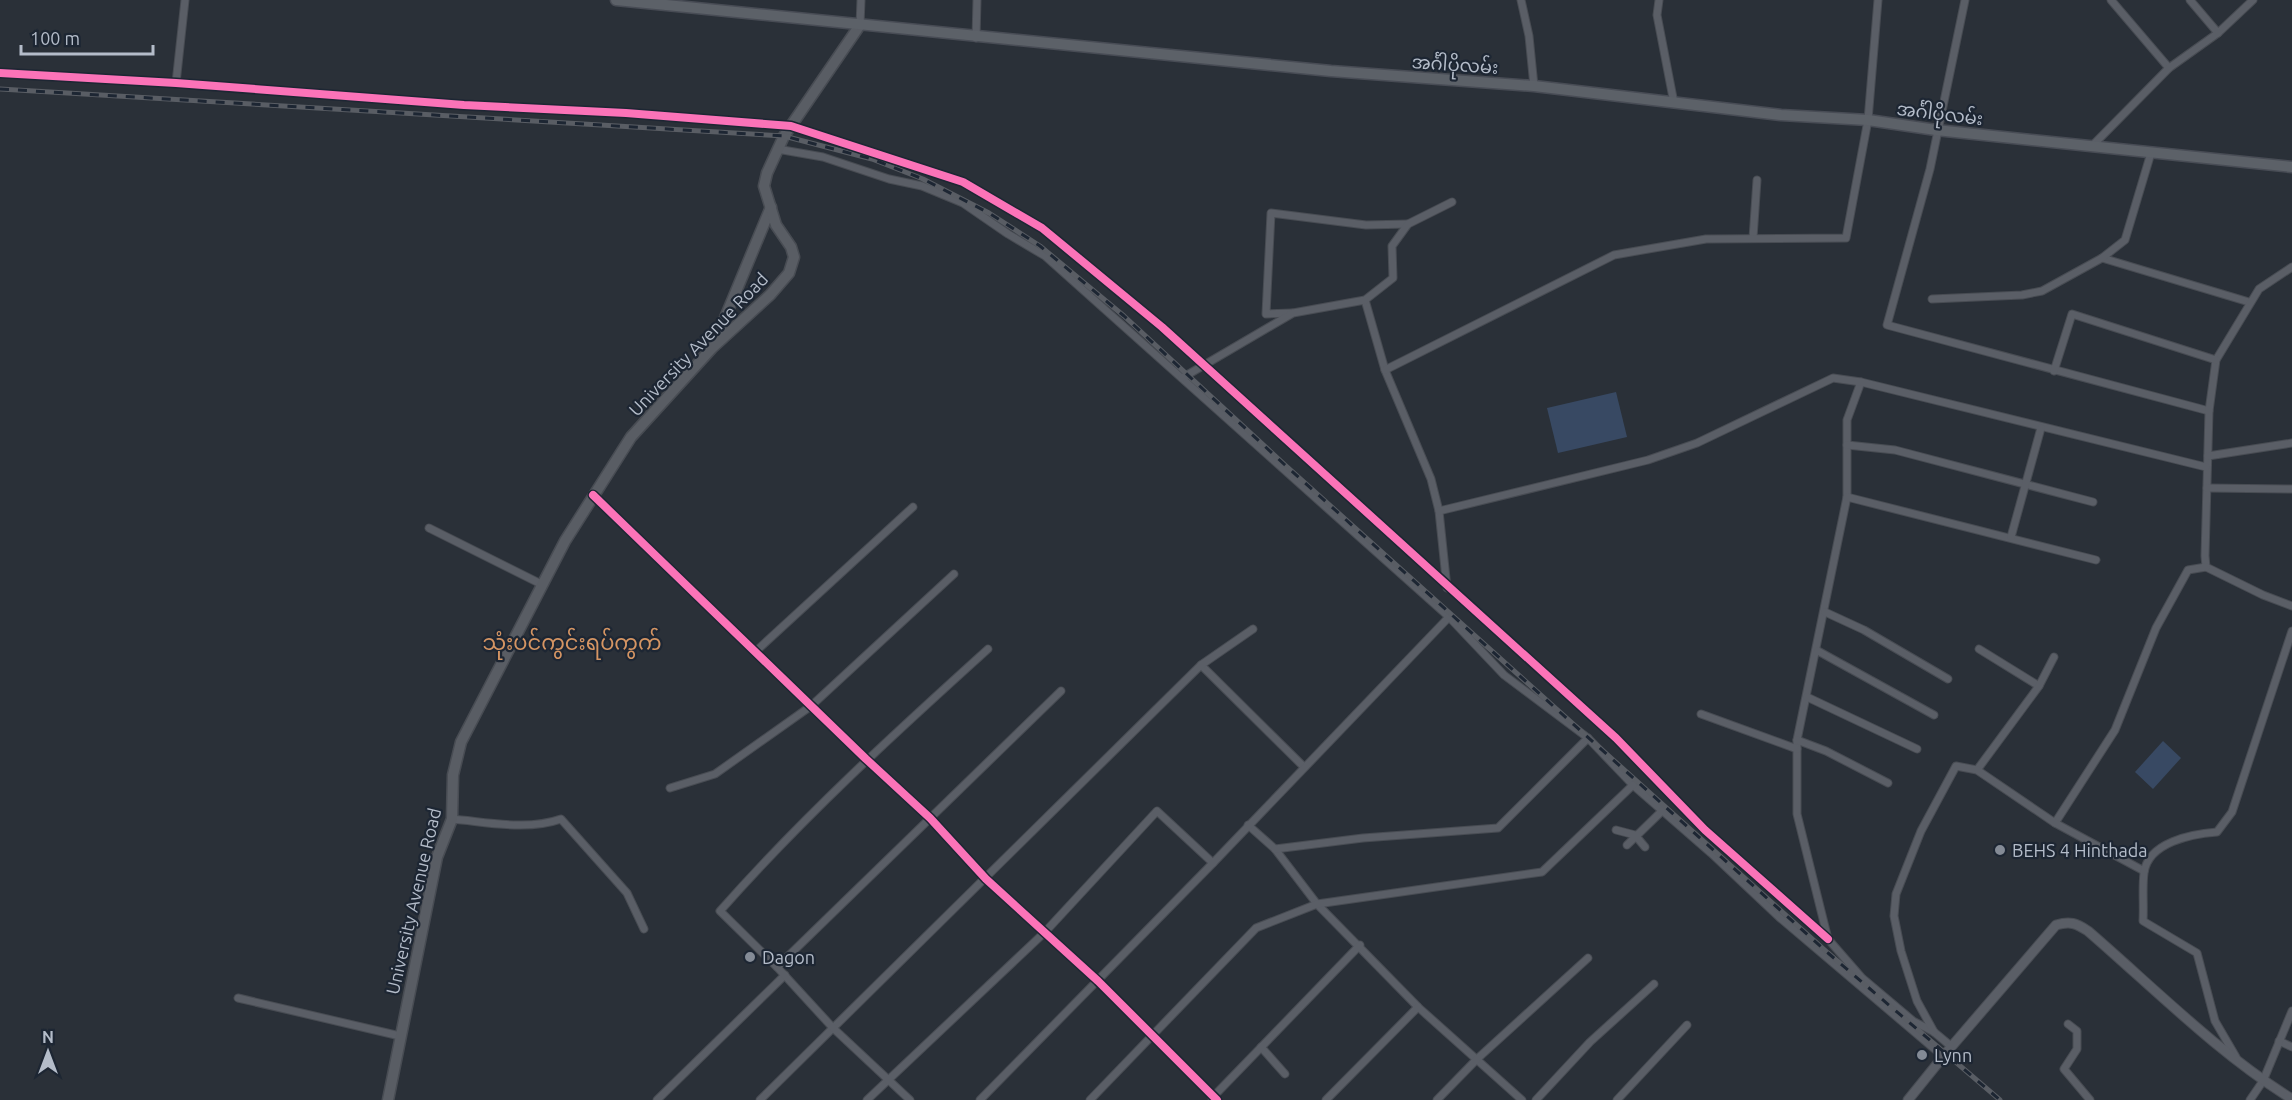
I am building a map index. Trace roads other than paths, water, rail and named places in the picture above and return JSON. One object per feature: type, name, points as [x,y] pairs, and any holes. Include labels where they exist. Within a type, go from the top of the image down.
[{"type":"main road","name":"အင်္ဂါပိုလမ်း","points":[[616,0],[1331,72],[1534,86],[1781,115],[1868,120],[1936,130],[2292,167]]},
{"type":"main road","name":"University Avenue Road","points":[[388,1100],[437,857],[452,819],[453,776],[461,742],[542,584],[593,495],[645,419],[712,348],[770,295],[792,266],[791,247],[776,225],[764,186],[777,149],[860,25]]},
{"type":"main road","points":[[712,348],[771,207]]},
{"type":"street","points":[[176,83],[185,0]]},
{"type":"street","points":[[860,25],[861,0]]},
{"type":"street","points":[[976,38],[977,0]]},
{"type":"street","points":[[1521,0],[1529,36],[1534,86]]},
{"type":"street","points":[[1659,0],[1657,15],[1674,103]]},
{"type":"street","points":[[1385,370],[1614,255],[1706,239],[1846,238],[1868,120],[1878,0]]},
{"type":"street","points":[[1965,0],[1936,130],[1930,169],[1887,325],[2209,411]]},
{"type":"street","points":[[2111,0],[2169,68]]},
{"type":"street","points":[[2190,0],[2218,33]]},
{"type":"street","points":[[2092,146],[2169,68],[2218,33],[2253,0]]},
{"type":"street","points":[[0,73],[791,126],[963,182],[1042,228],[1205,365],[1448,588],[1616,738],[1705,830],[1828,939],[1862,978],[1913,1021],[1934,1032]]},
{"type":"street","points":[[777,149],[855,166],[889,179],[922,186],[963,203],[1008,234],[1045,255],[1449,617],[1504,675],[1588,738],[1633,785],[1813,947],[1947,1052]]},
{"type":"street","points":[[1932,299],[2022,295],[2042,291],[2102,258],[2125,240],[2151,153]]},
{"type":"street","points":[[1753,238],[1757,180]]},
{"type":"street","points":[[1408,224],[1392,246],[1393,278],[1365,300],[1293,313],[1266,314],[1271,213],[1366,225],[1408,224],[1452,202]]},
{"type":"street","points":[[2102,258],[2171,276],[2248,302]]},
{"type":"street","points":[[2206,567],[2206,466],[2209,411],[2216,360],[2248,302],[2259,289],[2292,267]]},
{"type":"street","points":[[1365,300],[1385,370],[1431,479],[1439,511],[1448,588]]},
{"type":"street","points":[[1182,378],[1293,313]]},
{"type":"street","points":[[2054,371],[2072,314],[2216,360]]},
{"type":"street","points":[[1439,511],[1648,460],[1697,443],[1833,378],[1861,382],[2041,428],[2206,466]]},
{"type":"street","points":[[1828,939],[1797,814],[1797,740],[1818,651],[1847,497],[1847,420],[1861,382]]},
{"type":"street","points":[[2011,537],[2041,428]]},
{"type":"street","points":[[2208,456],[2292,443]]},
{"type":"street","points":[[1847,445],[1895,450],[2093,502]]},
{"type":"street","points":[[2207,488],[2292,489]]},
{"type":"street","points":[[593,495],[930,818],[986,879],[1098,981],[1214,1099],[1360,945]]},
{"type":"street","points":[[1847,497],[2096,560]]},
{"type":"street","points":[[755,652],[913,507]]},
{"type":"street","points":[[429,528],[542,584]]},
{"type":"street","points":[[2055,823],[2115,730],[2156,628],[2188,570],[2206,567],[2263,595],[2292,606]]},
{"type":"street","points":[[670,788],[715,774],[811,706],[954,574]]},
{"type":"street","points":[[1825,612],[1864,630],[1948,679]]},
{"type":"street","points":[[980,1100],[1213,863],[1449,617]]},
{"type":"street","points":[[760,1100],[1201,664],[1253,629]]},
{"type":"street","points":[[2237,1060],[2215,1022],[2197,953],[2143,921],[2144,871],[2152,857],[2169,843],[2190,834],[2217,832],[2232,812],[2292,631]]},
{"type":"street","points":[[910,1100],[833,1028],[785,975],[720,911],[759,867],[866,759],[988,649]]},
{"type":"street","points":[[1979,649],[2038,686]]},
{"type":"street","points":[[1818,651],[1934,715]]},
{"type":"street","points":[[1977,770],[2038,686],[2055,657]]},
{"type":"street","points":[[1201,664],[1304,767]]},
{"type":"street","points":[[777,967],[1061,691]]},
{"type":"street","points":[[1807,697],[1917,749]]},
{"type":"street","points":[[1701,714],[1797,749]]},
{"type":"street","points":[[1275,849],[1363,838],[1498,828],[1588,738]]},
{"type":"street","points":[[1797,740],[1826,751],[1888,783]]},
{"type":"street","points":[[1947,1052],[1917,1001],[1901,951],[1894,916],[1896,894],[1921,831],[1956,766],[1977,770],[2055,823],[2144,871]]},
{"type":"street","points":[[1090,1100],[1256,928],[1317,904],[1542,872],[1633,785]]},
{"type":"street","points":[[1627,845],[1663,810]]},
{"type":"street","points":[[867,1100],[1045,932],[1157,811],[1213,863]]},
{"type":"street","points":[[452,819],[529,825],[548,824],[561,819],[627,893],[644,929]]},
{"type":"street","points":[[1248,825],[1275,849],[1317,904],[1419,1006],[1522,1100]]},
{"type":"street","points":[[1616,830],[1635,835],[1645,847]]},
{"type":"street","points":[[1908,1100],[2056,925],[2067,922],[2077,924],[2088,931],[2237,1060],[2263,1081],[2292,1099]]},
{"type":"street","points":[[1437,1100],[1477,1059],[1588,958]]},
{"type":"street","points":[[657,1100],[785,975]]},
{"type":"street","points":[[1536,1100],[1590,1042],[1654,984]]},
{"type":"street","points":[[238,998],[400,1036]]},
{"type":"street","points":[[1326,1100],[1419,1006]]},
{"type":"street","points":[[2250,1100],[2263,1081],[2292,1011]]},
{"type":"street","points":[[2068,1024],[2077,1031],[2077,1049],[2064,1069],[2090,1100]]},
{"type":"street","points":[[1617,1100],[1687,1025]]},
{"type":"street","points":[[2279,1041],[2292,1047]]},
{"type":"street","points":[[1261,1047],[1285,1074]]},
{"type":"water","points":[[1616,392],[1627,437],[1558,453],[1547,408]]},
{"type":"water","points":[[2163,741],[2181,758],[2153,789],[2135,772]]},
{"type":"railway","points":[[0,89],[784,136],[872,159],[923,179],[989,213],[1040,246],[1124,316],[1285,465],[1828,953],[2000,1100]]},
{"type":"place","name":"BEHS 4 Hinthada","points":[[2000,850]]},
{"type":"place","name":"Dagon","points":[[750,957]]},
{"type":"place","name":"Lynn","points":[[1922,1055]]},
{"type":"district","name":"သုံးပင်ကွင်းရပ်ကွက်","points":[[572,642]]}]
